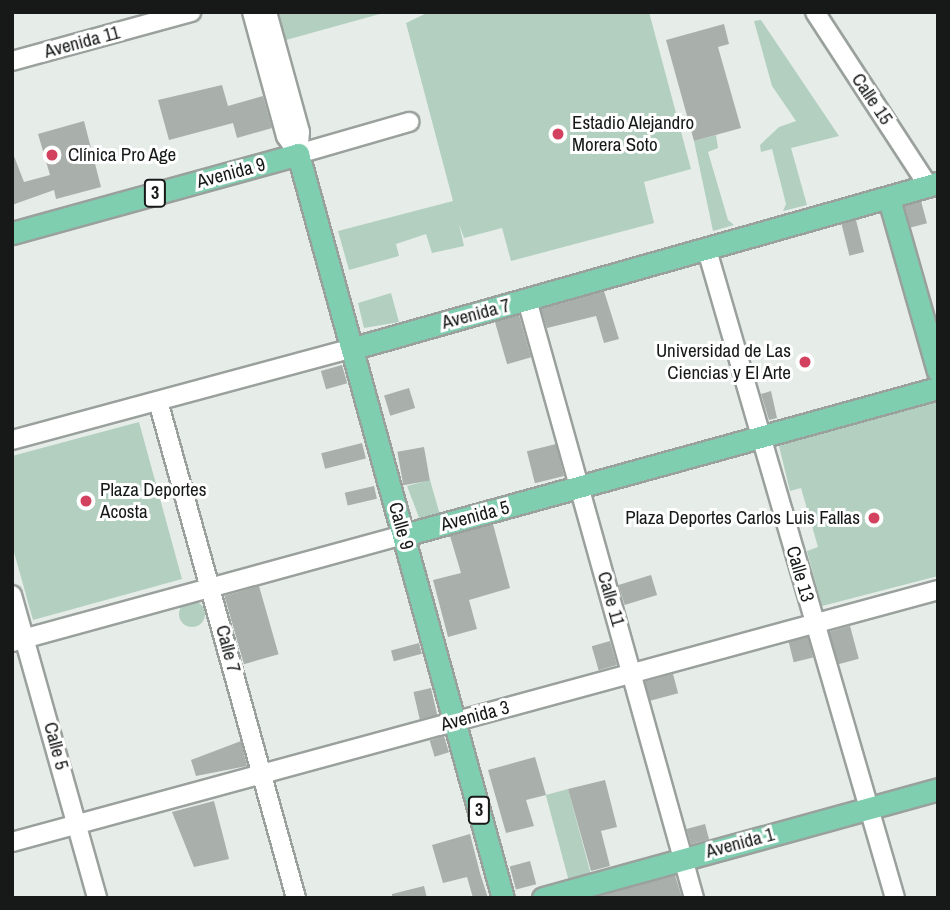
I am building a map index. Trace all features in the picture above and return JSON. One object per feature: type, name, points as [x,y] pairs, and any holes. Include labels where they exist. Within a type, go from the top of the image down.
[{"type":"main road","name":"Avenida 9","points":[[12,233],[298,154]]},
{"type":"main road","name":"Calle 9","points":[[298,154],[354,348],[503,898]]},
{"type":"main road","name":"Avenida 7","points":[[354,348],[933,185]]},
{"type":"main road","points":[[889,199],[938,371]]},
{"type":"main road","name":"Avenida 5","points":[[404,535],[938,388]]},
{"type":"main road","name":"Avenida 1","points":[[543,898],[938,789]]},
{"type":"street","name":"Avenida 11","points":[[12,61],[191,12]]},
{"type":"street","points":[[252,12],[286,136],[298,154]]},
{"type":"street","points":[[267,12],[300,132],[298,154]]},
{"type":"street","name":"Calle 15","points":[[815,12],[933,185]]},
{"type":"street","name":"Avenida 9","points":[[298,154],[409,122]]},
{"type":"street","name":"Calle 13","points":[[707,250],[895,898]]},
{"type":"street","name":"Calle 11","points":[[527,300],[694,898]]},
{"type":"street","name":"Avenida 7","points":[[12,440],[354,348]]},
{"type":"street","name":"Calle 7","points":[[159,401],[296,898]]},
{"type":"street","name":"Avenida 5","points":[[19,640],[404,535]]},
{"type":"street","name":"Avenida 3","points":[[12,842],[938,590]]},
{"type":"street","name":"Calle 5","points":[[12,595],[19,640],[77,824],[97,898]]},
{"type":"green space","points":[[279,12],[387,12],[286,40]]},
{"type":"green space","name":"Estadio Alejandro Morera Soto","points":[[429,12],[649,12],[691,169],[644,182],[654,223],[511,261],[502,228],[464,238],[459,224],[464,246],[432,253],[426,234],[396,244],[399,256],[349,270],[338,231],[453,201],[406,23]]},
{"type":"green space","points":[[761,20],[839,136],[791,148],[807,205],[783,211],[786,204],[772,149],[761,152],[760,145],[779,127],[796,121],[772,86],[754,21]]},
{"type":"green space","points":[[716,135],[718,148],[708,152],[728,220],[734,225],[713,231],[694,141]]},
{"type":"green space","points":[[391,293],[399,322],[364,328],[358,303]]},
{"type":"green space","name":"Plaza Deportes Carlos Luis Fallas","points":[[936,397],[938,576],[822,606],[807,551],[818,547],[801,488],[790,491],[778,442]]},
{"type":"green space","name":"Plaza Deportes Acosta","points":[[139,422],[182,579],[33,620],[12,545],[12,456]]},
{"type":"green space","points":[[430,480],[440,515],[420,520],[407,486]]},
{"type":"green space","points":[[192,601],[201,605],[205,614],[201,623],[192,627],[183,623],[179,614],[183,605]]},
{"type":"green space","points":[[568,789],[591,873],[568,879],[546,795]]},
{"type":"building","points":[[724,24],[729,44],[718,47],[741,128],[694,141],[666,40]]},
{"type":"building","points":[[222,85],[228,106],[263,96],[272,128],[237,138],[233,123],[169,140],[158,100]]},
{"type":"building","points":[[84,121],[101,187],[56,199],[54,190],[12,205],[12,151],[24,182],[50,175],[38,134]]},
{"type":"building","points":[[921,201],[927,223],[911,228],[905,205]]},
{"type":"building","points":[[856,220],[864,252],[849,256],[841,224]]},
{"type":"building","points":[[604,291],[619,339],[604,343],[596,316],[547,328],[541,309]]},
{"type":"building","points":[[519,315],[531,357],[507,364],[495,322]]},
{"type":"building","points":[[342,365],[347,383],[326,389],[321,371]]},
{"type":"building","points":[[409,388],[415,408],[390,416],[384,396]]},
{"type":"building","points":[[771,391],[777,418],[769,420],[761,394]]},
{"type":"building","points":[[362,443],[366,459],[325,469],[321,453]]},
{"type":"building","points":[[556,444],[564,476],[535,483],[527,451]]},
{"type":"building","points":[[424,447],[430,480],[403,485],[397,452]]},
{"type":"building","points":[[374,486],[377,499],[348,505],[345,493]]},
{"type":"building","points":[[493,524],[510,588],[469,600],[477,629],[448,637],[433,580],[461,573],[450,536]]},
{"type":"building","points":[[651,575],[657,595],[625,605],[618,585]]},
{"type":"building","points":[[259,586],[279,654],[244,664],[224,596]]},
{"type":"building","points":[[850,626],[859,659],[838,665],[829,632]]},
{"type":"building","points":[[808,637],[813,657],[794,662],[789,642]]},
{"type":"building","points":[[610,641],[617,665],[599,670],[592,646]]},
{"type":"building","points":[[419,643],[422,654],[394,661],[391,651]]},
{"type":"building","points":[[673,674],[678,693],[650,701],[645,682]]},
{"type":"building","points":[[431,688],[437,715],[420,719],[413,692]]},
{"type":"building","points":[[444,736],[449,752],[435,757],[430,740]]},
{"type":"building","points":[[241,741],[247,766],[196,776],[191,760]]},
{"type":"building","points":[[535,757],[546,795],[526,800],[534,826],[506,833],[488,770]]},
{"type":"building","points":[[605,780],[617,827],[601,831],[610,866],[591,871],[568,789]]},
{"type":"building","points":[[214,801],[229,859],[194,867],[172,812]]},
{"type":"building","points":[[705,824],[709,839],[691,844],[687,829]]},
{"type":"building","points":[[470,834],[488,898],[473,898],[467,877],[443,883],[432,845]]},
{"type":"building","points":[[530,861],[536,884],[516,890],[510,866]]},
{"type":"building","points":[[675,875],[682,898],[593,898]]},
{"type":"building","points":[[424,886],[427,898],[392,898],[392,894]]},
{"type":"place","name":"Estadio Alejandro Morera Soto","points":[[558,134]]},
{"type":"place","name":"Clínica Pro Age","points":[[52,155]]},
{"type":"place","name":"Universidad de Las Ciencias y El Arte","points":[[805,362]]},
{"type":"place","name":"Plaza Deportes Acosta","points":[[86,501]]},
{"type":"place","name":"Plaza Deportes Carlos Luis Fallas","points":[[874,518]]}]
